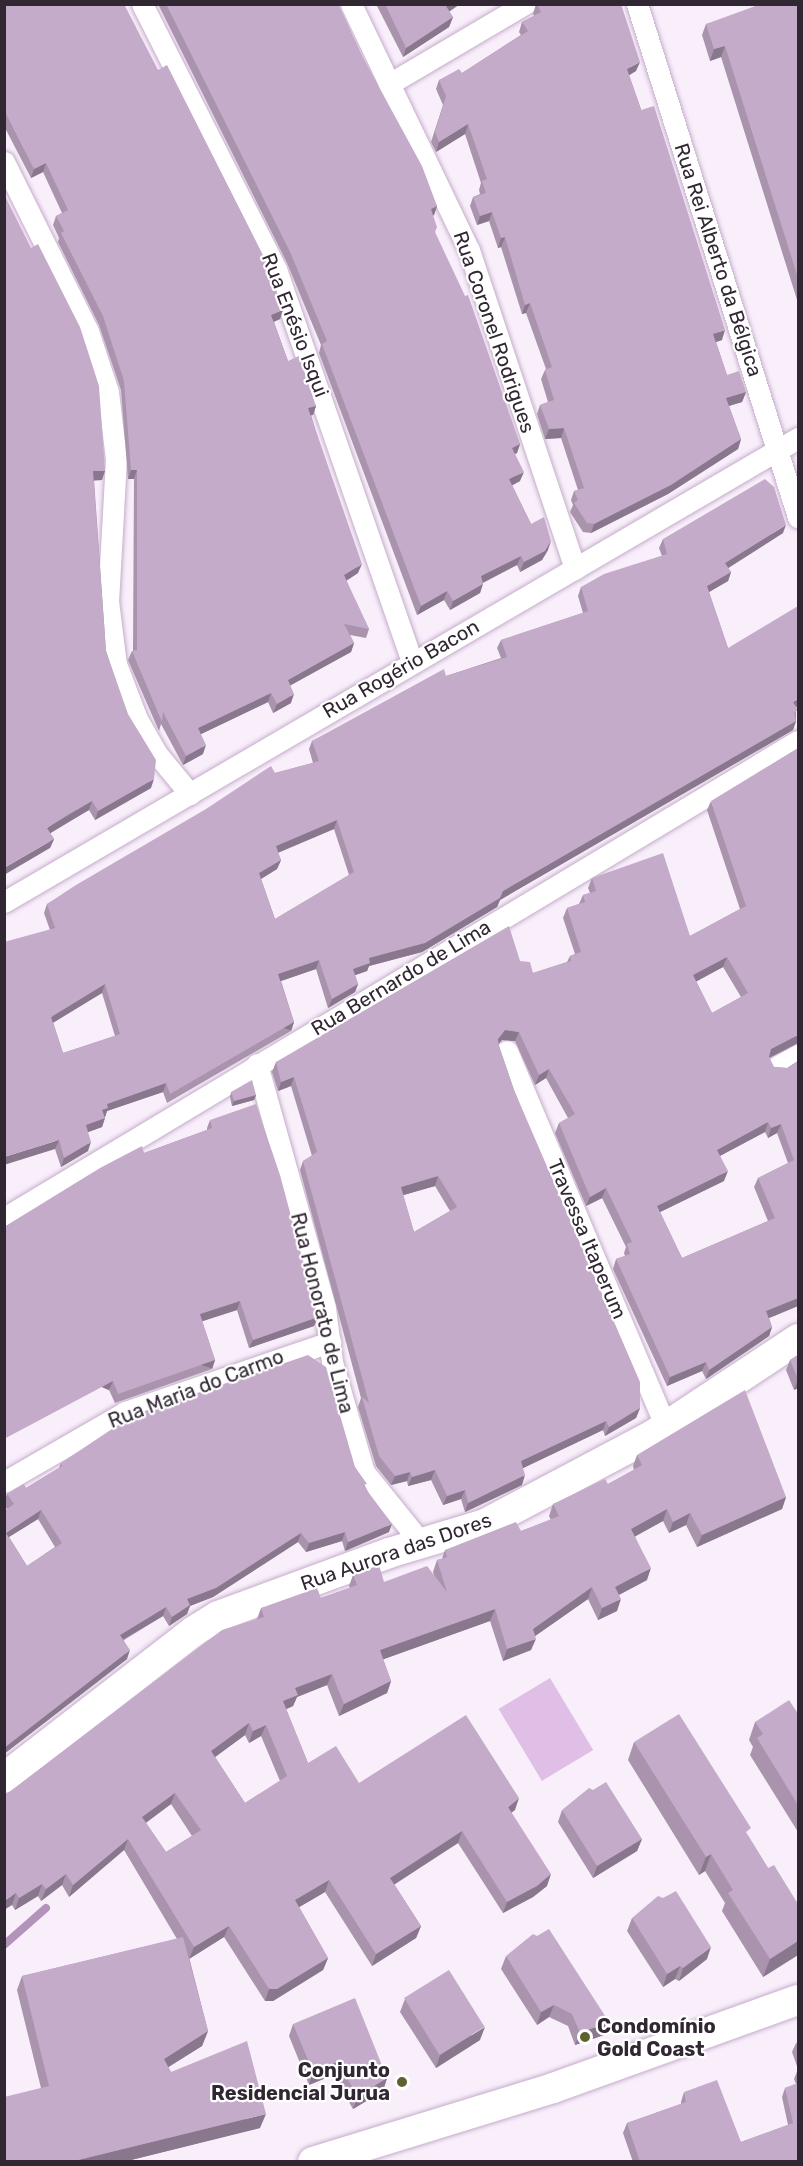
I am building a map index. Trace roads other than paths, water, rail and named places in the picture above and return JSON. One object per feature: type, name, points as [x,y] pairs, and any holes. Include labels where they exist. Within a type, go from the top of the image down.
[{"type":"main road","name":"Rua Aurora das Dores","points":[[4,1779],[194,1631],[218,1617],[484,1524],[666,1427],[798,1339]]},
{"type":"main road","points":[[313,2162],[553,2088],[798,2000]]},
{"type":"street","name":"Rua Enésio Isqui","points":[[142,4],[276,269],[412,662]]},
{"type":"street","name":"Rua Coronel Rodrigues","points":[[351,4],[469,250],[575,569]]},
{"type":"street","points":[[389,84],[525,4]]},
{"type":"street","name":"Rua Rei Alberto da Bélgica","points":[[637,4],[798,516]]},
{"type":"street","points":[[4,162],[88,331],[108,392],[116,459],[108,601],[116,664],[137,719],[157,753],[190,794]]},
{"type":"street","name":"Rua Rogério Bacon","points":[[4,902],[798,438]]},
{"type":"street","name":"Rua Bernardo de Lima","points":[[4,1218],[798,741]]},
{"type":"street","name":"Travessa Itaperum","points":[[507,1051],[666,1427]]},
{"type":"street","points":[[778,1066],[798,1056]]},
{"type":"street","name":"Rua Honorato de Lima","points":[[257,1064],[325,1308],[330,1342],[364,1472],[422,1544]]},
{"type":"street","name":"Rua Maria do Carmo","points":[[4,1482],[125,1412],[330,1342]]},
{"type":"waterway","points":[[4,1945],[46,1908]]},
{"type":"place","name":"Condomínio Gold Coast","points":[[585,2037]]},
{"type":"place","name":"Conjunto Residencial Jurua","points":[[402,2082]]}]
